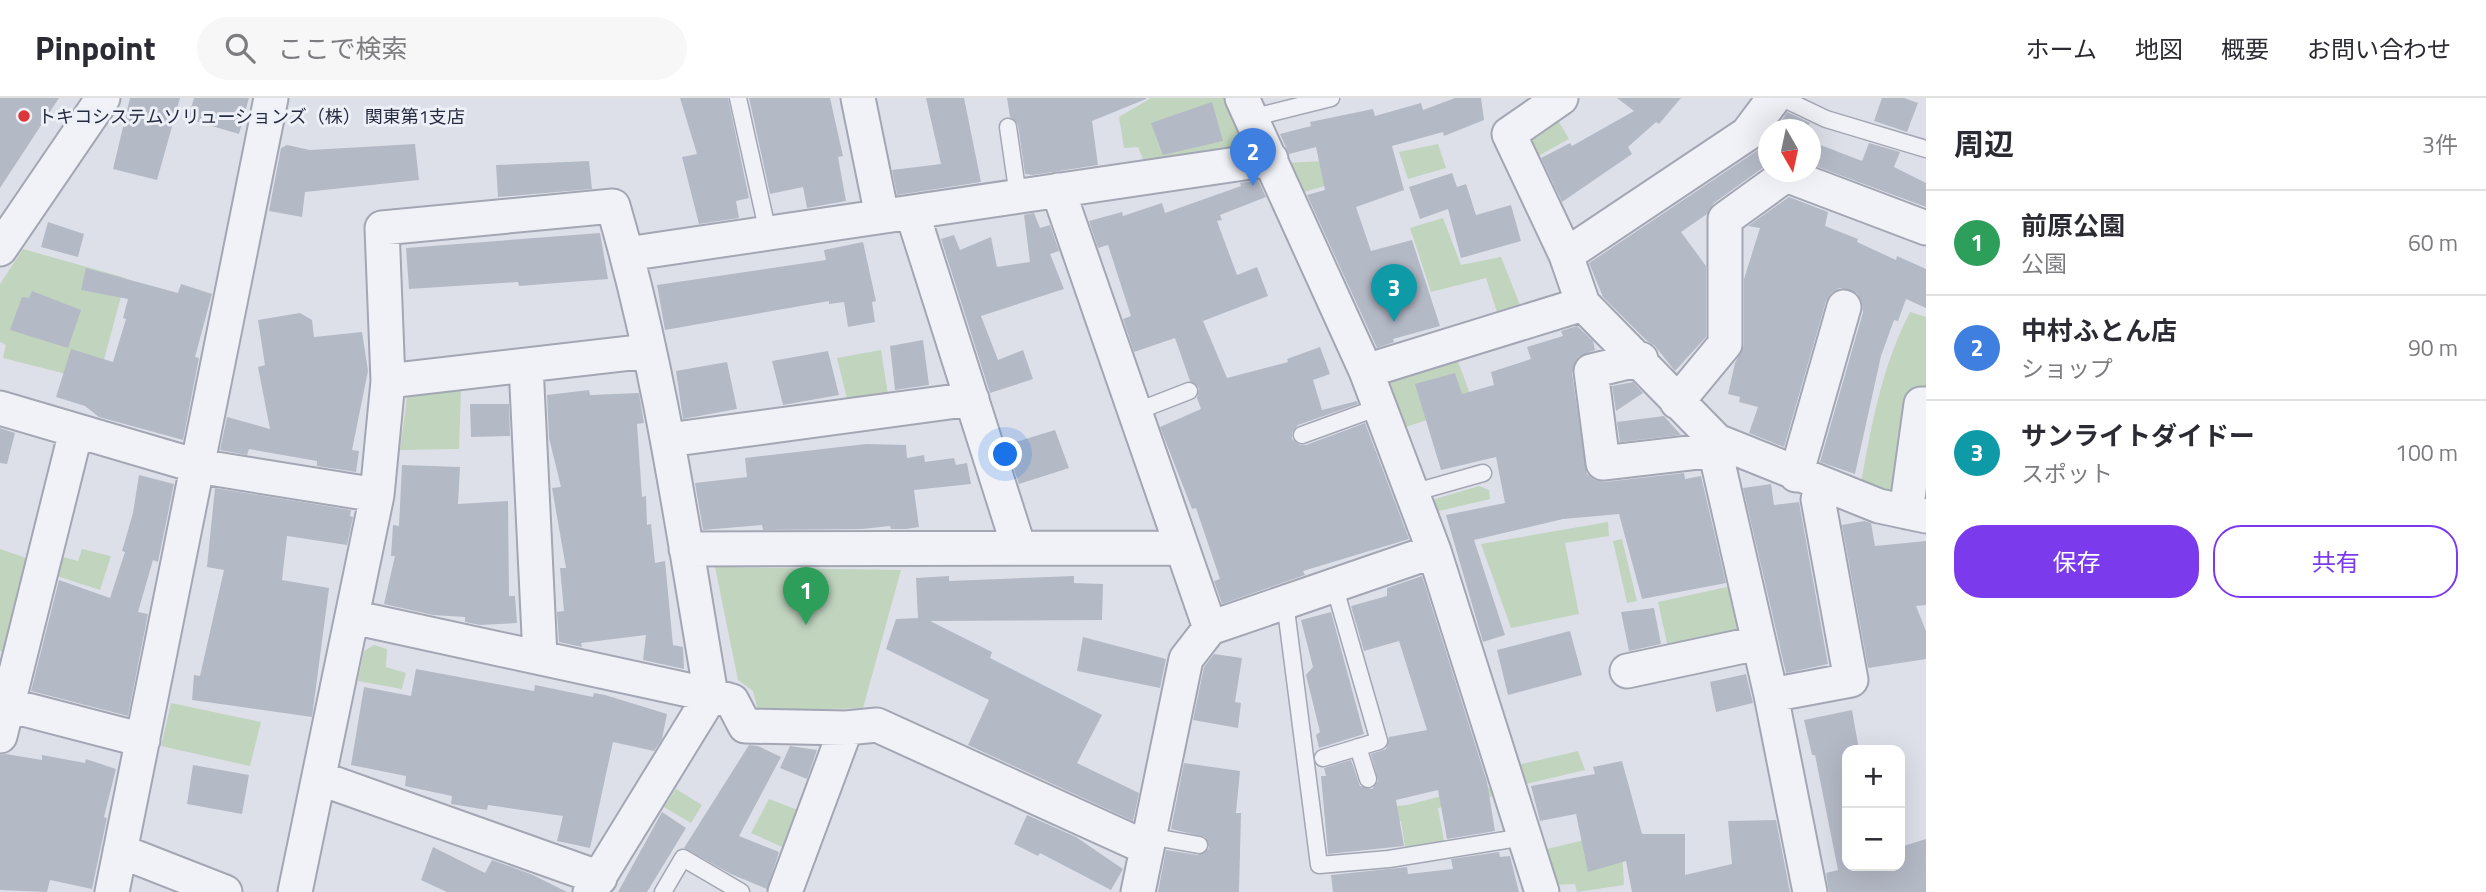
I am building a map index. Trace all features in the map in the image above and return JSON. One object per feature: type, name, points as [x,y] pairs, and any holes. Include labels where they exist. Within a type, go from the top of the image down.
[{"type":"street","points":[[0,249],[103,98]]},
{"type":"street","points":[[112,892],[271,98]]},
{"type":"street","points":[[858,98],[897,214],[972,399],[1019,548]]},
{"type":"street","points":[[1561,98],[1509,134],[1566,255],[1583,304],[1641,359],[1716,445],[1879,506],[1916,514],[1921,404],[1926,404]]},
{"type":"street","points":[[1566,255],[1746,134],[1774,98]]},
{"type":"street","points":[[1246,108],[1366,371],[1434,551],[1542,892]]},
{"type":"street","points":[[627,254],[1271,159]]},
{"type":"street","points":[[1677,402],[1725,344],[1725,219],[1786,175],[1926,228]]},
{"type":"street","points":[[1058,190],[1210,628]]},
{"type":"street","points":[[295,892],[377,495],[388,381],[382,228],[613,206],[627,254],[668,440],[711,695],[595,885],[320,778]]},
{"type":"street","points":[[1366,371],[1583,304]]},
{"type":"street","points":[[1771,695],[1851,680],[1818,499],[1810,481],[1844,307]]},
{"type":"street","points":[[388,381],[648,351]]},
{"type":"street","points":[[1641,359],[1591,371],[1603,463],[1716,445]]},
{"type":"street","points":[[526,365],[540,656]]},
{"type":"street","points":[[668,440],[972,399]]},
{"type":"street","points":[[0,408],[197,466],[377,495]]},
{"type":"street","points":[[76,431],[3,715],[142,740]]},
{"type":"street","points":[[1716,445],[1771,695],[1810,892]]},
{"type":"street","points":[[686,549],[1182,548]]},
{"type":"street","points":[[1138,892],[1186,659],[1210,628],[1434,551]]},
{"type":"street","points":[[352,617],[711,695],[732,701],[745,726],[877,725],[1148,842]]},
{"type":"street","points":[[1627,671],[1758,643]]},
{"type":"street","points":[[785,892],[846,727]]},
{"type":"street","points":[[120,851],[225,892]]},
{"type":"lane","points":[[738,98],[768,233]]},
{"type":"lane","points":[[1246,108],[1331,98]]},
{"type":"lane","points":[[1782,98],[1826,119],[1926,149]]},
{"type":"lane","points":[[1007,127],[1018,196]]},
{"type":"lane","points":[[1135,412],[1189,391]]},
{"type":"lane","points":[[1302,435],[1379,407]]},
{"type":"lane","points":[[1412,493],[1483,473]]},
{"type":"lane","points":[[1323,758],[1379,741],[1334,585]]},
{"type":"lane","points":[[1285,602],[1319,865],[1389,859],[1524,837]]},
{"type":"lane","points":[[1358,747],[1368,779]]},
{"type":"lane","points":[[1148,842],[1199,845]]},
{"type":"lane","points":[[663,892],[683,858],[741,892]]},
{"type":"green space","points":[[1151,98],[1225,98],[1243,136],[1240,149],[1147,169],[1138,147],[1124,148],[1119,117]]},
{"type":"green space","points":[[1553,112],[1569,139],[1531,160],[1521,135]]},
{"type":"green space","points":[[1438,144],[1446,168],[1408,179],[1399,152]]},
{"type":"green space","points":[[1324,161],[1352,178],[1297,194],[1284,163]]},
{"type":"green space","points":[[1443,218],[1461,265],[1501,257],[1522,310],[1499,318],[1486,278],[1431,292],[1410,228]]},
{"type":"green space","points":[[23,249],[126,278],[98,382],[3,358],[6,345],[0,342],[0,284]]},
{"type":"green space","points":[[1910,312],[1926,317],[1926,392],[1912,390],[1893,490],[1883,496],[1860,489],[1884,377]]},
{"type":"green space","points":[[881,350],[889,401],[849,407],[837,358]]},
{"type":"green space","points":[[1456,356],[1474,405],[1396,430],[1385,379]]},
{"type":"green space","points":[[461,390],[459,449],[400,450],[407,397]]},
{"type":"green space","points":[[1479,486],[1489,490],[1490,499],[1439,511],[1445,542],[1430,504],[1435,499]]},
{"type":"green space","points":[[1608,522],[1609,536],[1565,543],[1579,614],[1511,628],[1481,544]]},
{"type":"green space","points":[[1622,539],[1637,601],[1627,603],[1613,541]]},
{"type":"green space","points":[[0,549],[29,559],[5,653],[0,651]]},
{"type":"green space","points":[[82,549],[111,556],[100,590],[51,574],[56,555],[78,561]]},
{"type":"green space","points":[[715,567],[901,570],[863,708],[758,711],[753,691],[738,680]]},
{"type":"green space","points":[[1727,587],[1729,592],[1736,591],[1743,627],[1737,637],[1669,652],[1658,602]]},
{"type":"green space","points":[[374,645],[387,649],[386,667],[406,673],[402,689],[358,681],[364,651]]},
{"type":"green space","points":[[171,703],[261,722],[250,766],[161,746]]},
{"type":"green space","points":[[1578,751],[1585,770],[1518,786],[1513,766]]},
{"type":"green space","points":[[1491,787],[1494,796],[1438,808],[1444,841],[1405,847],[1401,821],[1385,823],[1382,807],[1408,805],[1445,795],[1446,799]]},
{"type":"green space","points":[[676,789],[702,805],[691,823],[664,807]]},
{"type":"green space","points":[[769,799],[803,812],[789,850],[751,833]]},
{"type":"green space","points":[[1621,831],[1624,885],[1577,892],[1575,884],[1554,885],[1543,850]]},
{"type":"building","name":"トキコシステムソリューションズ（株） 関東第1支店","points":[[0,98],[59,98],[0,188]]},
{"type":"building","points":[[130,98],[180,98],[157,180],[113,169]]},
{"type":"building","points":[[194,98],[249,98],[239,134],[188,119]]},
{"type":"building","points":[[680,98],[728,98],[749,198],[736,201],[739,218],[699,224],[682,157],[697,154]]},
{"type":"building","points":[[749,98],[830,98],[843,156],[838,157],[846,201],[807,208],[803,187],[770,194]]},
{"type":"building","points":[[926,98],[964,98],[981,182],[897,195],[892,170],[941,164]]},
{"type":"building","points":[[1007,98],[1146,99],[1092,121],[1098,165],[1033,175],[1025,174],[1018,125],[1010,117]]},
{"type":"building","points":[[1455,98],[1481,98],[1484,120],[1444,136],[1443,132],[1392,146],[1404,190],[1356,207],[1371,251],[1412,240],[1440,326],[1393,339],[1394,342],[1377,348],[1307,195],[1325,190],[1316,147],[1289,154],[1280,134],[1311,126],[1310,122],[1373,109],[1375,116],[1421,103],[1423,110]]},
{"type":"building","points":[[1617,98],[1681,98],[1659,124],[1656,122],[1628,147],[1632,154],[1562,202],[1541,158],[1570,143],[1572,146],[1634,111]]},
{"type":"building","points":[[1882,98],[1904,98],[1918,103],[1907,132],[1874,121]]},
{"type":"building","points":[[1212,102],[1223,141],[1163,155],[1151,123]]},
{"type":"building","points":[[1787,112],[1802,119],[1783,119]]},
{"type":"building","points":[[1869,143],[1900,152],[1894,167],[1926,183],[1926,207],[1821,168],[1821,145],[1862,161]]},
{"type":"building","points":[[415,144],[419,180],[305,192],[302,217],[269,211],[281,148],[287,145],[310,150]]},
{"type":"building","points":[[1758,150],[1758,171],[1714,203],[1707,214],[1681,232],[1706,266],[1706,337],[1675,371],[1654,345],[1603,297],[1589,263]]},
{"type":"building","points":[[589,161],[592,189],[498,197],[496,165]]},
{"type":"building","points":[[1452,173],[1457,187],[1466,184],[1476,215],[1511,205],[1521,241],[1461,258],[1448,209],[1420,219],[1409,187]]},
{"type":"building","points":[[1258,180],[1266,197],[1220,215],[1222,220],[1217,221],[1237,275],[1257,267],[1268,296],[1203,321],[1227,378],[1288,362],[1287,359],[1320,347],[1330,374],[1313,380],[1322,410],[1357,401],[1358,404],[1298,425],[1292,433],[1292,439],[1300,445],[1306,445],[1365,423],[1409,539],[1303,571],[1305,575],[1222,604],[1214,581],[1220,579],[1196,508],[1192,509],[1160,427],[1201,409],[1197,398],[1199,388],[1190,381],[1175,338],[1134,352],[1123,319],[1131,316],[1108,245],[1098,248],[1089,221],[1122,212],[1123,216],[1162,203],[1165,213],[1241,186],[1240,183]]},
{"type":"building","points":[[1789,197],[1828,212],[1825,226],[1858,239],[1857,242],[1896,260],[1897,256],[1926,269],[1926,308],[1906,299],[1898,321],[1894,320],[1881,356],[1855,474],[1820,462],[1863,312],[1857,293],[1840,288],[1831,293],[1826,301],[1784,447],[1749,433],[1758,407],[1739,402],[1740,397],[1728,394],[1735,363],[1744,345],[1744,279],[1760,228],[1748,226]]},
{"type":"building","points":[[1034,213],[1040,228],[1050,225],[1059,251],[1050,254],[1064,289],[981,316],[998,360],[1023,350],[1033,379],[990,393],[941,239],[954,235],[960,250],[991,237],[997,267],[1030,262],[1024,215]]},
{"type":"building","points":[[48,222],[84,234],[78,257],[41,247]]},
{"type":"building","points":[[600,233],[608,279],[519,286],[518,282],[409,289],[406,248]]},
{"type":"building","points":[[863,242],[876,301],[872,302],[875,322],[848,327],[844,302],[829,304],[829,301],[665,330],[657,285],[826,260],[824,250]]},
{"type":"building","points":[[86,268],[178,293],[181,284],[212,294],[195,357],[199,358],[183,440],[99,417],[85,406],[56,397],[71,349],[113,362],[126,319],[123,318],[128,299],[81,290]]},
{"type":"building","points":[[32,291],[81,310],[68,348],[10,330],[22,297],[29,298]]},
{"type":"building","points":[[300,313],[312,320],[314,337],[362,332],[368,371],[352,450],[359,451],[356,472],[317,466],[317,461],[249,449],[247,455],[220,450],[227,417],[270,429],[258,367],[265,365],[258,320]]},
{"type":"building","points":[[1577,326],[1593,341],[1595,350],[1578,357],[1572,373],[1587,474],[1595,480],[1605,482],[1684,473],[1685,479],[1701,476],[1726,583],[1642,599],[1619,514],[1563,519],[1474,540],[1505,635],[1483,642],[1446,515],[1505,503],[1496,457],[1441,470],[1415,384],[1455,373],[1462,394],[1494,385],[1491,372],[1531,359],[1527,347],[1563,336],[1561,331]]},
{"type":"building","points":[[923,340],[929,385],[895,390],[890,346]]},
{"type":"building","points":[[828,351],[839,395],[783,405],[772,361]]},
{"type":"building","points":[[727,362],[737,409],[683,419],[676,371]]},
{"type":"building","points":[[1633,382],[1643,393],[1616,411],[1612,386]]},
{"type":"building","points":[[589,390],[590,395],[639,393],[644,423],[637,424],[642,497],[646,496],[647,525],[651,524],[655,563],[665,561],[673,645],[683,647],[684,669],[643,660],[646,635],[581,643],[582,647],[559,642],[557,612],[564,611],[560,568],[566,568],[552,488],[561,487],[549,438],[547,395]]},
{"type":"building","points":[[470,404],[509,404],[510,436],[471,437]]},
{"type":"building","points":[[1664,416],[1681,435],[1620,442],[1617,422]]},
{"type":"building","points":[[0,428],[15,433],[7,464],[0,463]]},
{"type":"building","points":[[1055,430],[1069,468],[1019,484],[1006,445]]},
{"type":"building","points":[[866,444],[906,445],[907,458],[924,455],[925,462],[954,458],[956,465],[967,463],[971,484],[914,490],[919,527],[763,530],[762,525],[703,530],[695,483],[747,477],[745,458]]},
{"type":"building","points":[[402,465],[460,467],[458,504],[508,501],[509,596],[515,596],[517,623],[480,625],[465,622],[465,617],[433,615],[384,604],[395,556],[391,556],[393,525],[399,526]]},
{"type":"building","points":[[139,475],[174,484],[158,562],[153,560],[138,612],[148,614],[128,716],[31,691],[59,580],[110,598],[125,552],[122,551],[133,513]]},
{"type":"building","points":[[1771,484],[1774,505],[1799,502],[1828,664],[1786,673],[1743,488]]},
{"type":"building","points":[[215,488],[351,510],[350,516],[353,517],[347,545],[287,536],[282,580],[329,588],[312,717],[192,700],[194,675],[200,676],[224,570],[207,567]]},
{"type":"building","points":[[1864,521],[1871,523],[1875,546],[1926,541],[1926,605],[1916,606],[1926,631],[1926,659],[1868,668],[1842,525]]},
{"type":"building","points":[[949,576],[949,581],[1074,576],[1074,583],[1103,584],[1102,620],[930,621],[992,652],[990,658],[1102,715],[1077,763],[1139,793],[1133,821],[968,745],[989,700],[886,649],[896,619],[918,618],[916,578]]},
{"type":"building","points":[[1422,576],[1487,782],[1495,831],[1447,839],[1438,790],[1396,800],[1404,846],[1328,854],[1321,776],[1326,776],[1324,768],[1351,760],[1360,786],[1372,789],[1378,781],[1371,754],[1386,749],[1389,737],[1427,730],[1399,641],[1364,651],[1351,606],[1387,596],[1387,588]]},
{"type":"building","points":[[1654,608],[1661,644],[1629,651],[1621,612]]},
{"type":"building","points":[[1331,612],[1364,734],[1319,748],[1316,735],[1320,732],[1306,675],[1313,667],[1301,620]]},
{"type":"building","points":[[1570,631],[1582,675],[1508,695],[1497,650]]},
{"type":"building","points":[[1083,637],[1166,659],[1160,688],[1077,671]]},
{"type":"building","points":[[1214,654],[1242,658],[1235,702],[1241,703],[1238,728],[1193,720],[1204,667]]},
{"type":"building","points":[[416,669],[534,691],[535,685],[593,697],[594,693],[605,695],[667,714],[662,739],[654,751],[613,742],[590,848],[557,841],[563,816],[488,805],[487,810],[451,804],[452,796],[405,786],[406,776],[351,765],[364,687],[411,696]]},
{"type":"building","points":[[1746,674],[1753,703],[1716,712],[1710,682]]},
{"type":"building","points":[[1852,710],[1858,745],[1842,745],[1842,871],[1905,871],[1905,845],[1926,839],[1926,892],[1829,892],[1826,873],[1838,870],[1815,755],[1812,755],[1804,720]]},
{"type":"building","points":[[749,745],[758,746],[781,757],[739,836],[779,852],[767,889],[731,874],[684,848]]},
{"type":"building","points":[[790,746],[817,750],[807,779],[780,768]]},
{"type":"building","points":[[0,755],[42,760],[42,755],[85,763],[86,759],[116,769],[104,817],[107,818],[92,889],[50,880],[47,892],[0,890]]},
{"type":"building","points":[[1622,761],[1642,834],[1685,834],[1685,875],[1732,864],[1728,821],[1776,820],[1790,892],[1632,892],[1626,861],[1588,872],[1576,814],[1540,821],[1531,786],[1595,774],[1593,767]]},
{"type":"building","points":[[1184,763],[1240,771],[1236,813],[1241,813],[1239,892],[1158,892],[1166,850],[1198,855],[1209,848],[1205,837],[1171,829]]},
{"type":"building","points":[[193,765],[249,775],[242,814],[187,804]]},
{"type":"building","points":[[662,812],[686,828],[647,892],[618,892]]},
{"type":"building","points":[[1027,815],[1076,837],[1123,869],[1111,890],[1040,853],[1038,856],[1014,844]]},
{"type":"building","points":[[433,847],[485,873],[492,860],[533,875],[567,892],[447,892],[421,880]]},
{"type":"building","points":[[1499,852],[1500,857],[1510,856],[1519,892],[1333,892],[1331,875],[1407,867],[1408,874],[1453,869],[1451,859]]},
{"type":"place","name":"トキコシステムソリューションズ（株） 関東第1支店","points":[[24,116]]},
{"type":"place","name":"中村ふとん店","points":[[1253,186]]},
{"type":"place","name":"サンライトダイドー","points":[[1394,322]]},
{"type":"place","name":"前原公園","points":[[806,625]]}]
